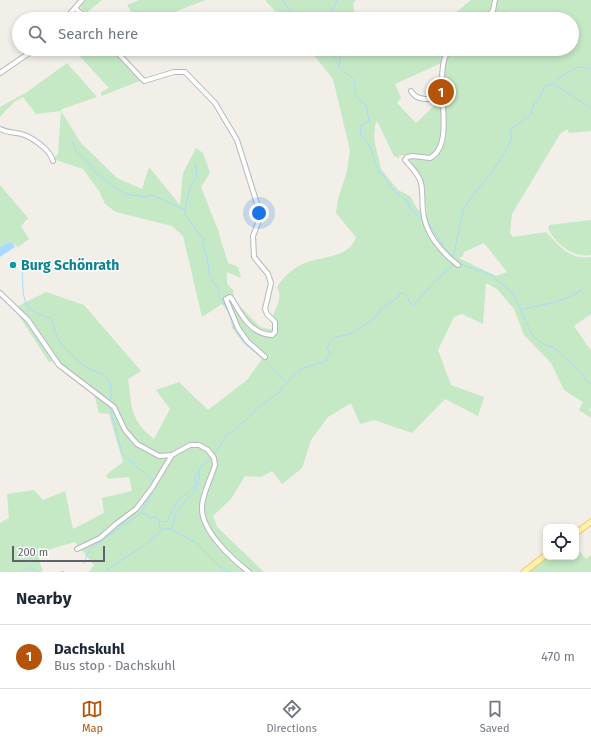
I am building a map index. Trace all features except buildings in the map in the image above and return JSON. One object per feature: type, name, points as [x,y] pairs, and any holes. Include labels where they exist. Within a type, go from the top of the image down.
[{"type":"main road","points":[[579,531],[591,522]]},
{"type":"main road","points":[[524,572],[543,557]]},
{"type":"street","points":[[71,12],[82,0]]},
{"type":"street","points":[[492,12],[495,0]]},
{"type":"street","points":[[75,8],[79,12]]},
{"type":"street","points":[[0,73],[25,56]]},
{"type":"street","points":[[121,56],[144,81],[174,72],[184,72],[218,108],[237,140],[260,213],[253,236],[254,257],[271,283],[266,309],[267,314],[273,318],[276,326],[275,332],[272,335],[259,333],[254,330],[232,299],[230,297],[226,299],[238,328],[247,341],[265,357]]},
{"type":"street","points":[[445,56],[441,69],[444,135],[438,152],[430,158],[413,156],[407,157],[405,160],[416,173],[421,182],[424,221],[430,233],[450,258],[458,265]]},
{"type":"street","points":[[411,91],[415,96],[423,100],[442,98]]},
{"type":"street","points":[[0,130],[18,133],[45,148],[51,154],[54,161]]},
{"type":"street","points":[[0,293],[35,329],[59,365],[108,401],[114,407],[130,437],[148,452],[159,456],[172,455],[190,445],[196,445],[208,450],[214,458],[215,465],[202,505],[202,520],[224,549],[249,572]]},
{"type":"street","points":[[78,549],[100,538],[136,509],[172,455]]},
{"type":"street","points":[[159,456],[163,461],[164,468]]},
{"type":"green space","points":[[86,0],[102,0],[87,12],[84,12],[80,6]]},
{"type":"green space","points":[[139,0],[206,0],[174,12],[132,12],[127,5]]},
{"type":"green space","points":[[265,0],[356,0],[353,3],[354,12],[276,12]]},
{"type":"green space","points":[[471,0],[493,0],[489,12],[456,12]]},
{"type":"green space","points":[[497,0],[591,0],[591,131],[569,133],[567,129],[560,134],[512,214],[510,233],[513,237],[546,232],[561,247],[571,254],[591,257],[591,314],[574,326],[591,351],[591,407],[589,410],[591,411],[591,418],[579,410],[583,402],[564,390],[551,363],[524,335],[514,309],[497,289],[486,283],[483,324],[462,314],[454,317],[438,350],[451,385],[484,397],[478,416],[445,399],[412,433],[374,420],[360,424],[351,403],[328,417],[311,440],[302,468],[282,484],[272,471],[261,477],[245,476],[231,499],[213,516],[217,527],[264,572],[89,572],[94,565],[75,542],[40,552],[39,560],[43,572],[0,572],[0,523],[9,518],[7,494],[34,490],[43,500],[65,491],[73,529],[104,513],[102,498],[132,491],[129,477],[108,479],[106,475],[123,462],[109,414],[99,413],[93,389],[61,364],[58,359],[49,362],[14,308],[46,292],[84,305],[141,371],[128,379],[132,406],[140,426],[154,439],[170,409],[156,390],[179,382],[208,410],[247,380],[262,359],[245,344],[232,328],[230,314],[222,304],[202,317],[183,236],[172,226],[116,212],[105,204],[99,191],[83,169],[53,159],[58,154],[61,111],[81,143],[117,178],[142,189],[149,167],[180,205],[183,173],[196,148],[203,153],[210,173],[201,187],[218,230],[228,263],[238,267],[241,278],[227,272],[227,284],[233,290],[234,300],[260,327],[275,330],[273,318],[279,298],[279,291],[277,287],[283,279],[293,270],[305,263],[342,253],[353,244],[356,237],[336,213],[338,199],[347,171],[350,150],[333,79],[315,56],[444,56],[441,63],[395,84],[401,98],[397,103],[416,123],[441,99],[442,136],[434,154],[428,156],[413,153],[398,156],[401,159],[394,156],[377,121],[375,125],[374,139],[381,169],[398,190],[410,196],[418,210],[427,212],[422,181],[409,158],[428,160],[437,157],[446,136],[444,99],[446,95],[444,94],[443,76],[447,56],[579,56],[579,12],[494,12],[496,10]],"holes":[[[484,243],[507,272],[496,276],[459,258],[463,256],[464,252]]]},
{"type":"green space","points":[[79,56],[118,56],[140,81],[101,96],[101,92],[109,88]]},
{"type":"green space","points":[[67,63],[97,97],[62,109],[61,111],[36,114],[23,97],[14,102],[0,117],[0,107],[27,92]]},
{"type":"green space","points":[[0,185],[28,218],[21,226],[29,239],[18,247],[13,243],[8,242],[0,247]]},
{"type":"green space","points":[[591,220],[591,255],[578,254],[566,249],[551,235],[548,229],[549,225]]},
{"type":"green space","points":[[579,551],[586,559],[591,555],[591,572],[527,572],[543,559],[579,560]]},
{"type":"water","points":[[8,242],[13,243],[15,247],[0,257],[0,247]]},
{"type":"waterway","points":[[282,0],[291,12]]},
{"type":"waterway","points":[[332,12],[337,0]]},
{"type":"waterway","points":[[333,56],[339,66]]},
{"type":"waterway","points":[[339,56],[339,67],[355,81],[357,98],[366,105],[369,121],[361,125],[360,134],[370,147],[379,173],[383,175],[397,193],[408,201],[409,207],[421,219]]},
{"type":"waterway","points":[[557,79],[578,67],[591,69]]},
{"type":"waterway","points":[[453,258],[463,211],[467,203],[491,173],[505,152],[512,137],[510,132],[512,128],[531,114],[534,103],[537,102],[546,84]]},
{"type":"waterway","points":[[547,85],[554,84],[591,108]]},
{"type":"waterway","points":[[72,141],[76,151],[90,164],[95,172],[126,194],[145,197],[152,195],[185,210],[185,215],[204,240],[202,244],[209,268],[209,275],[219,290],[219,297],[228,312],[237,334],[249,347],[258,353]]},
{"type":"waterway","points":[[185,209],[190,188],[197,175],[195,163]]},
{"type":"waterway","points":[[427,221],[445,248],[453,257]]},
{"type":"waterway","points":[[298,372],[303,368],[326,361],[327,357],[331,355],[327,348],[331,341],[336,337],[350,334],[375,318],[381,309],[398,297],[399,294],[404,293],[408,297],[409,302],[414,305],[433,283],[453,265],[452,263]]},
{"type":"waterway","points":[[460,264],[491,275],[513,293],[532,335],[544,345],[553,347],[581,372],[586,381],[591,384]]},
{"type":"waterway","points":[[24,266],[22,269],[24,295],[28,307],[41,315],[51,318],[60,342],[78,361],[89,369],[108,378],[111,386],[111,399]]},
{"type":"waterway","points":[[521,309],[545,305],[562,300],[570,297],[582,289]]},
{"type":"waterway","points":[[266,363],[286,382]]},
{"type":"waterway","points":[[214,455],[228,433],[231,433],[256,409],[276,395],[296,373]]},
{"type":"waterway","points":[[110,407],[122,453],[153,481]]},
{"type":"waterway","points":[[84,563],[90,549],[141,513],[149,515],[150,519],[155,516],[159,521],[167,521],[177,502],[196,485],[194,479],[201,466],[209,461]]},
{"type":"waterway","points":[[159,523],[161,530],[172,528],[176,513],[195,490],[199,479],[199,471]]},
{"type":"waterway","points":[[141,513],[157,484]]},
{"type":"waterway","points":[[170,529],[195,542],[220,567],[230,572]]},
{"type":"waterway","points":[[105,571],[146,544],[161,531]]},
{"type":"waterway","points":[[22,572],[29,567],[39,572]]},
{"type":"place","name":"Dachskuhl","points":[[441,92]]},
{"type":"place","name":"Burg Schönrath","points":[[13,265]]}]
